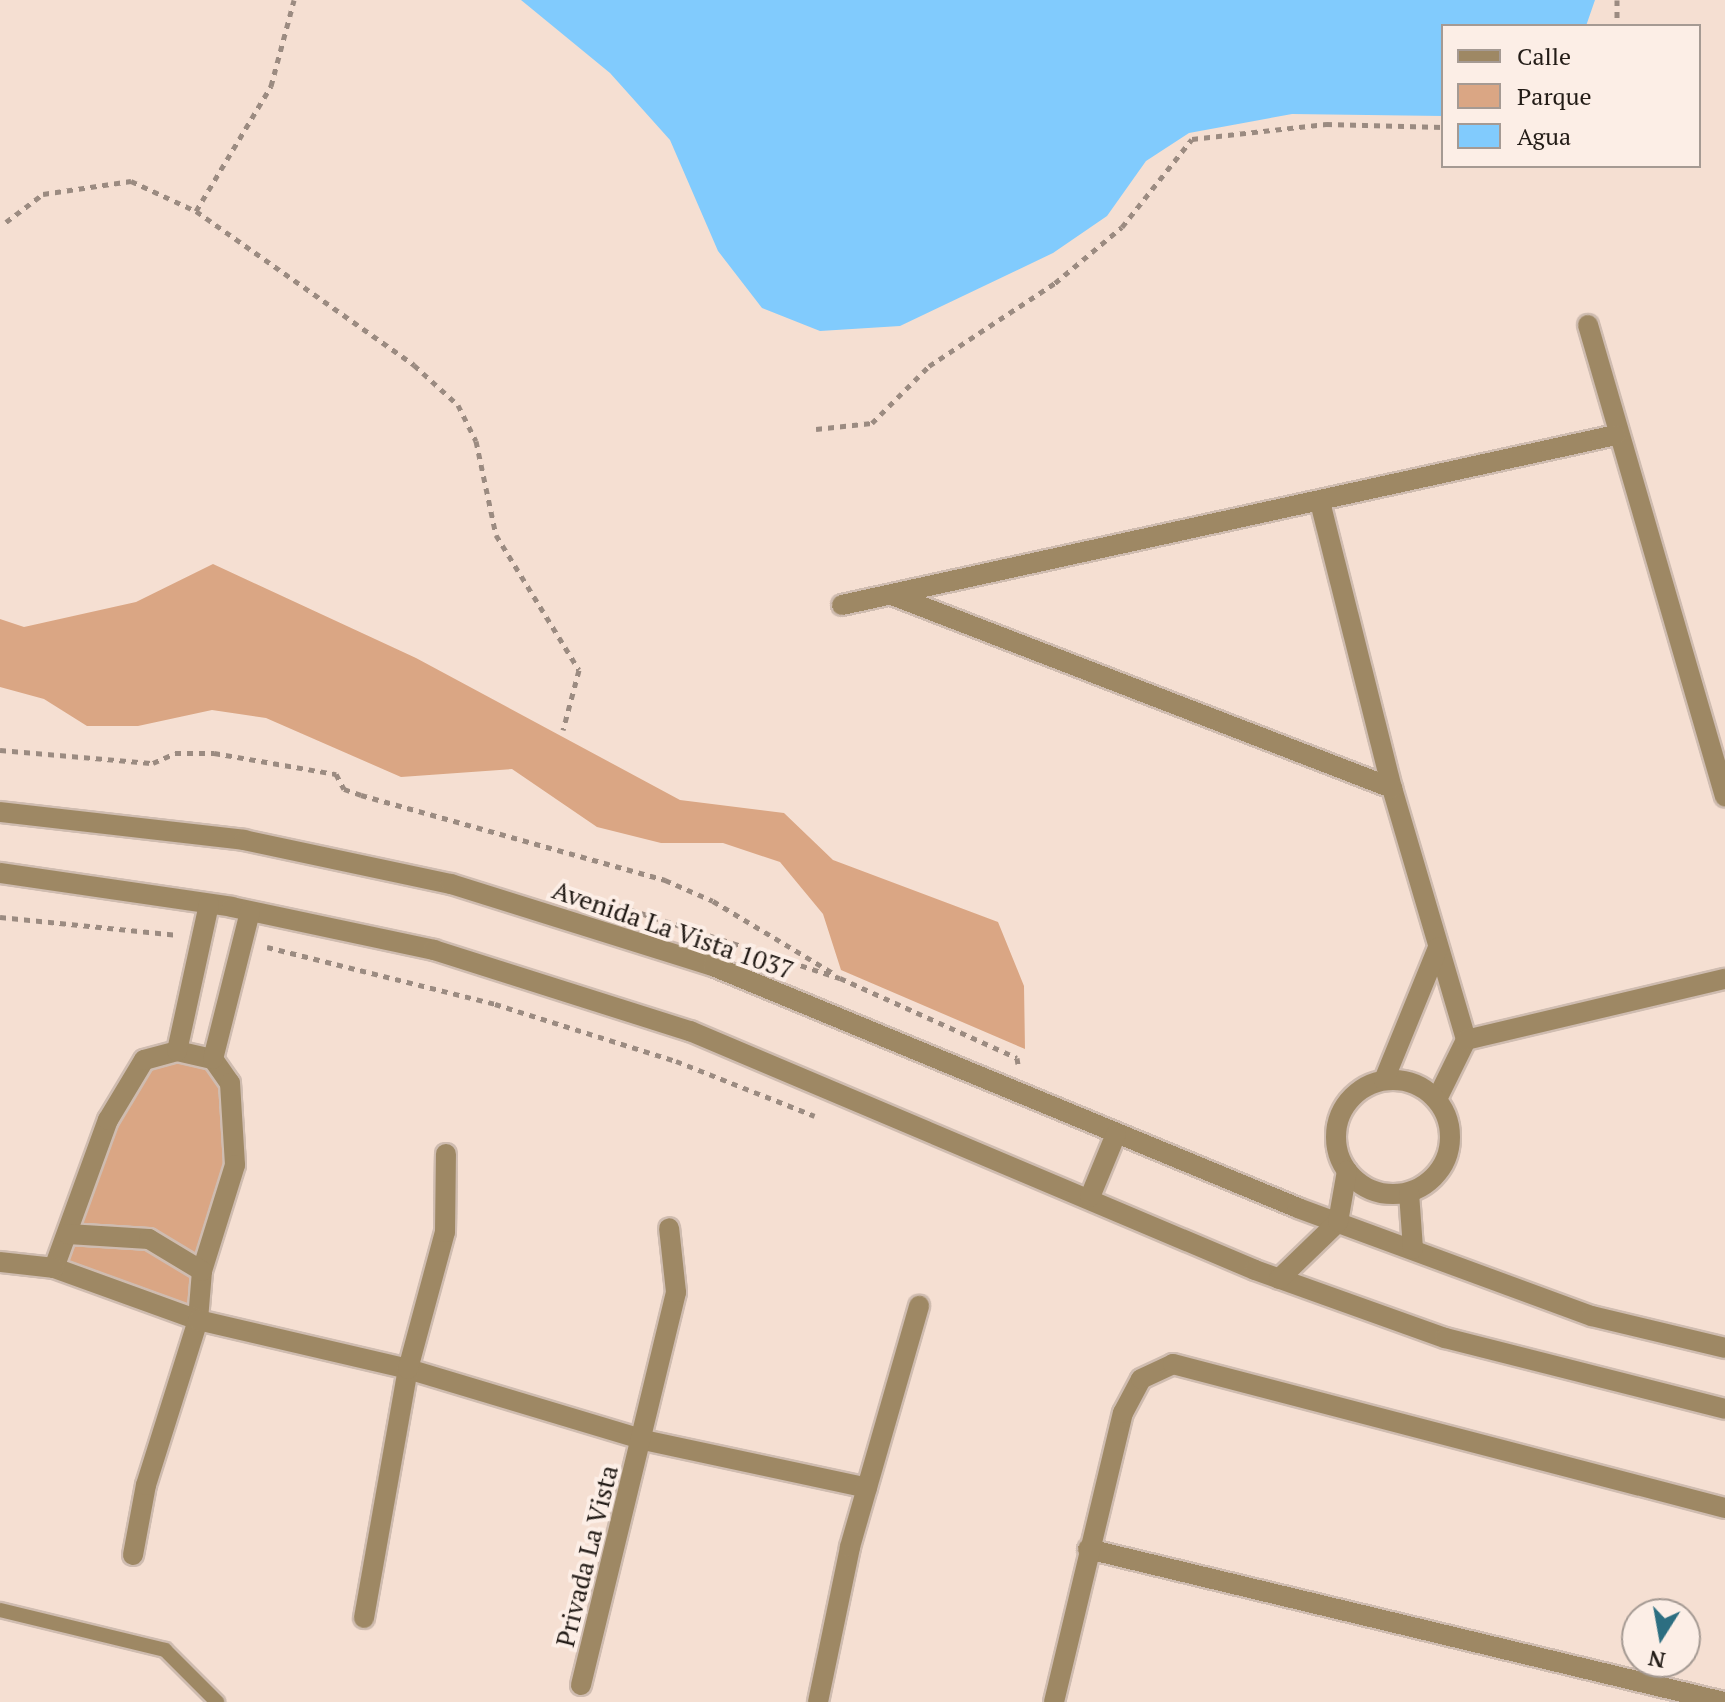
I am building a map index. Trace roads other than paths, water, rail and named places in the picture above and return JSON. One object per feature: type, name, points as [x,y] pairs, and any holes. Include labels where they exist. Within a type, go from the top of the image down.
[{"type":"street","points":[[1588,325],[1616,435],[1725,797]]},
{"type":"street","points":[[842,605],[1616,435]]},
{"type":"street","points":[[1320,502],[1392,788],[1466,1040],[1437,1099]]},
{"type":"street","points":[[892,595],[1392,788]]},
{"type":"street","name":"Avenida La Vista 1037","points":[[0,812],[244,840],[451,884],[713,966],[1298,1208],[1592,1316],[1725,1348]]},
{"type":"street","points":[[0,873],[209,904],[434,950],[690,1031],[1279,1279],[1445,1338],[1725,1409]]},
{"type":"street","points":[[177,1051],[209,904]]},
{"type":"street","points":[[213,1059],[250,912]]},
{"type":"street","points":[[1384,1080],[1438,948]]},
{"type":"street","points":[[1466,1040],[1725,979]]},
{"type":"street","points":[[54,1268],[108,1120],[144,1060],[177,1051],[213,1059],[230,1083],[235,1165],[202,1271],[198,1320],[146,1485],[133,1555]]},
{"type":"street","points":[[1279,1279],[1338,1222],[1347,1171],[1335,1140],[1343,1108],[1368,1085],[1384,1080],[1413,1083],[1437,1099],[1450,1125],[1449,1153],[1434,1178],[1409,1193],[1381,1193],[1347,1171]]},
{"type":"street","points":[[1090,1197],[1116,1134]]},
{"type":"street","points":[[364,1618],[408,1369],[445,1232],[446,1154]]},
{"type":"street","points":[[1409,1193],[1413,1249]]},
{"type":"street","name":"Privada La Vista","points":[[581,1685],[644,1440],[676,1292],[669,1228]]},
{"type":"street","points":[[68,1234],[149,1239],[202,1271]]},
{"type":"street","name":"Privada La Vista","points":[[0,1262],[54,1268],[198,1320],[408,1369],[644,1440],[867,1488]]},
{"type":"street","points":[[818,1702],[867,1488],[919,1306]]},
{"type":"street","points":[[1054,1702],[1088,1549],[1123,1413],[1141,1379],[1173,1364],[1725,1508]]},
{"type":"street","points":[[1088,1549],[1724,1702]]},
{"type":"lane","points":[[0,1610],[165,1650],[217,1702]]},
{"type":"water","points":[[521,0],[1595,0],[1587,24],[1441,24],[1441,116],[1292,114],[1189,133],[1146,161],[1107,216],[1053,253],[900,326],[820,331],[762,308],[718,251],[670,140],[610,73]]}]
